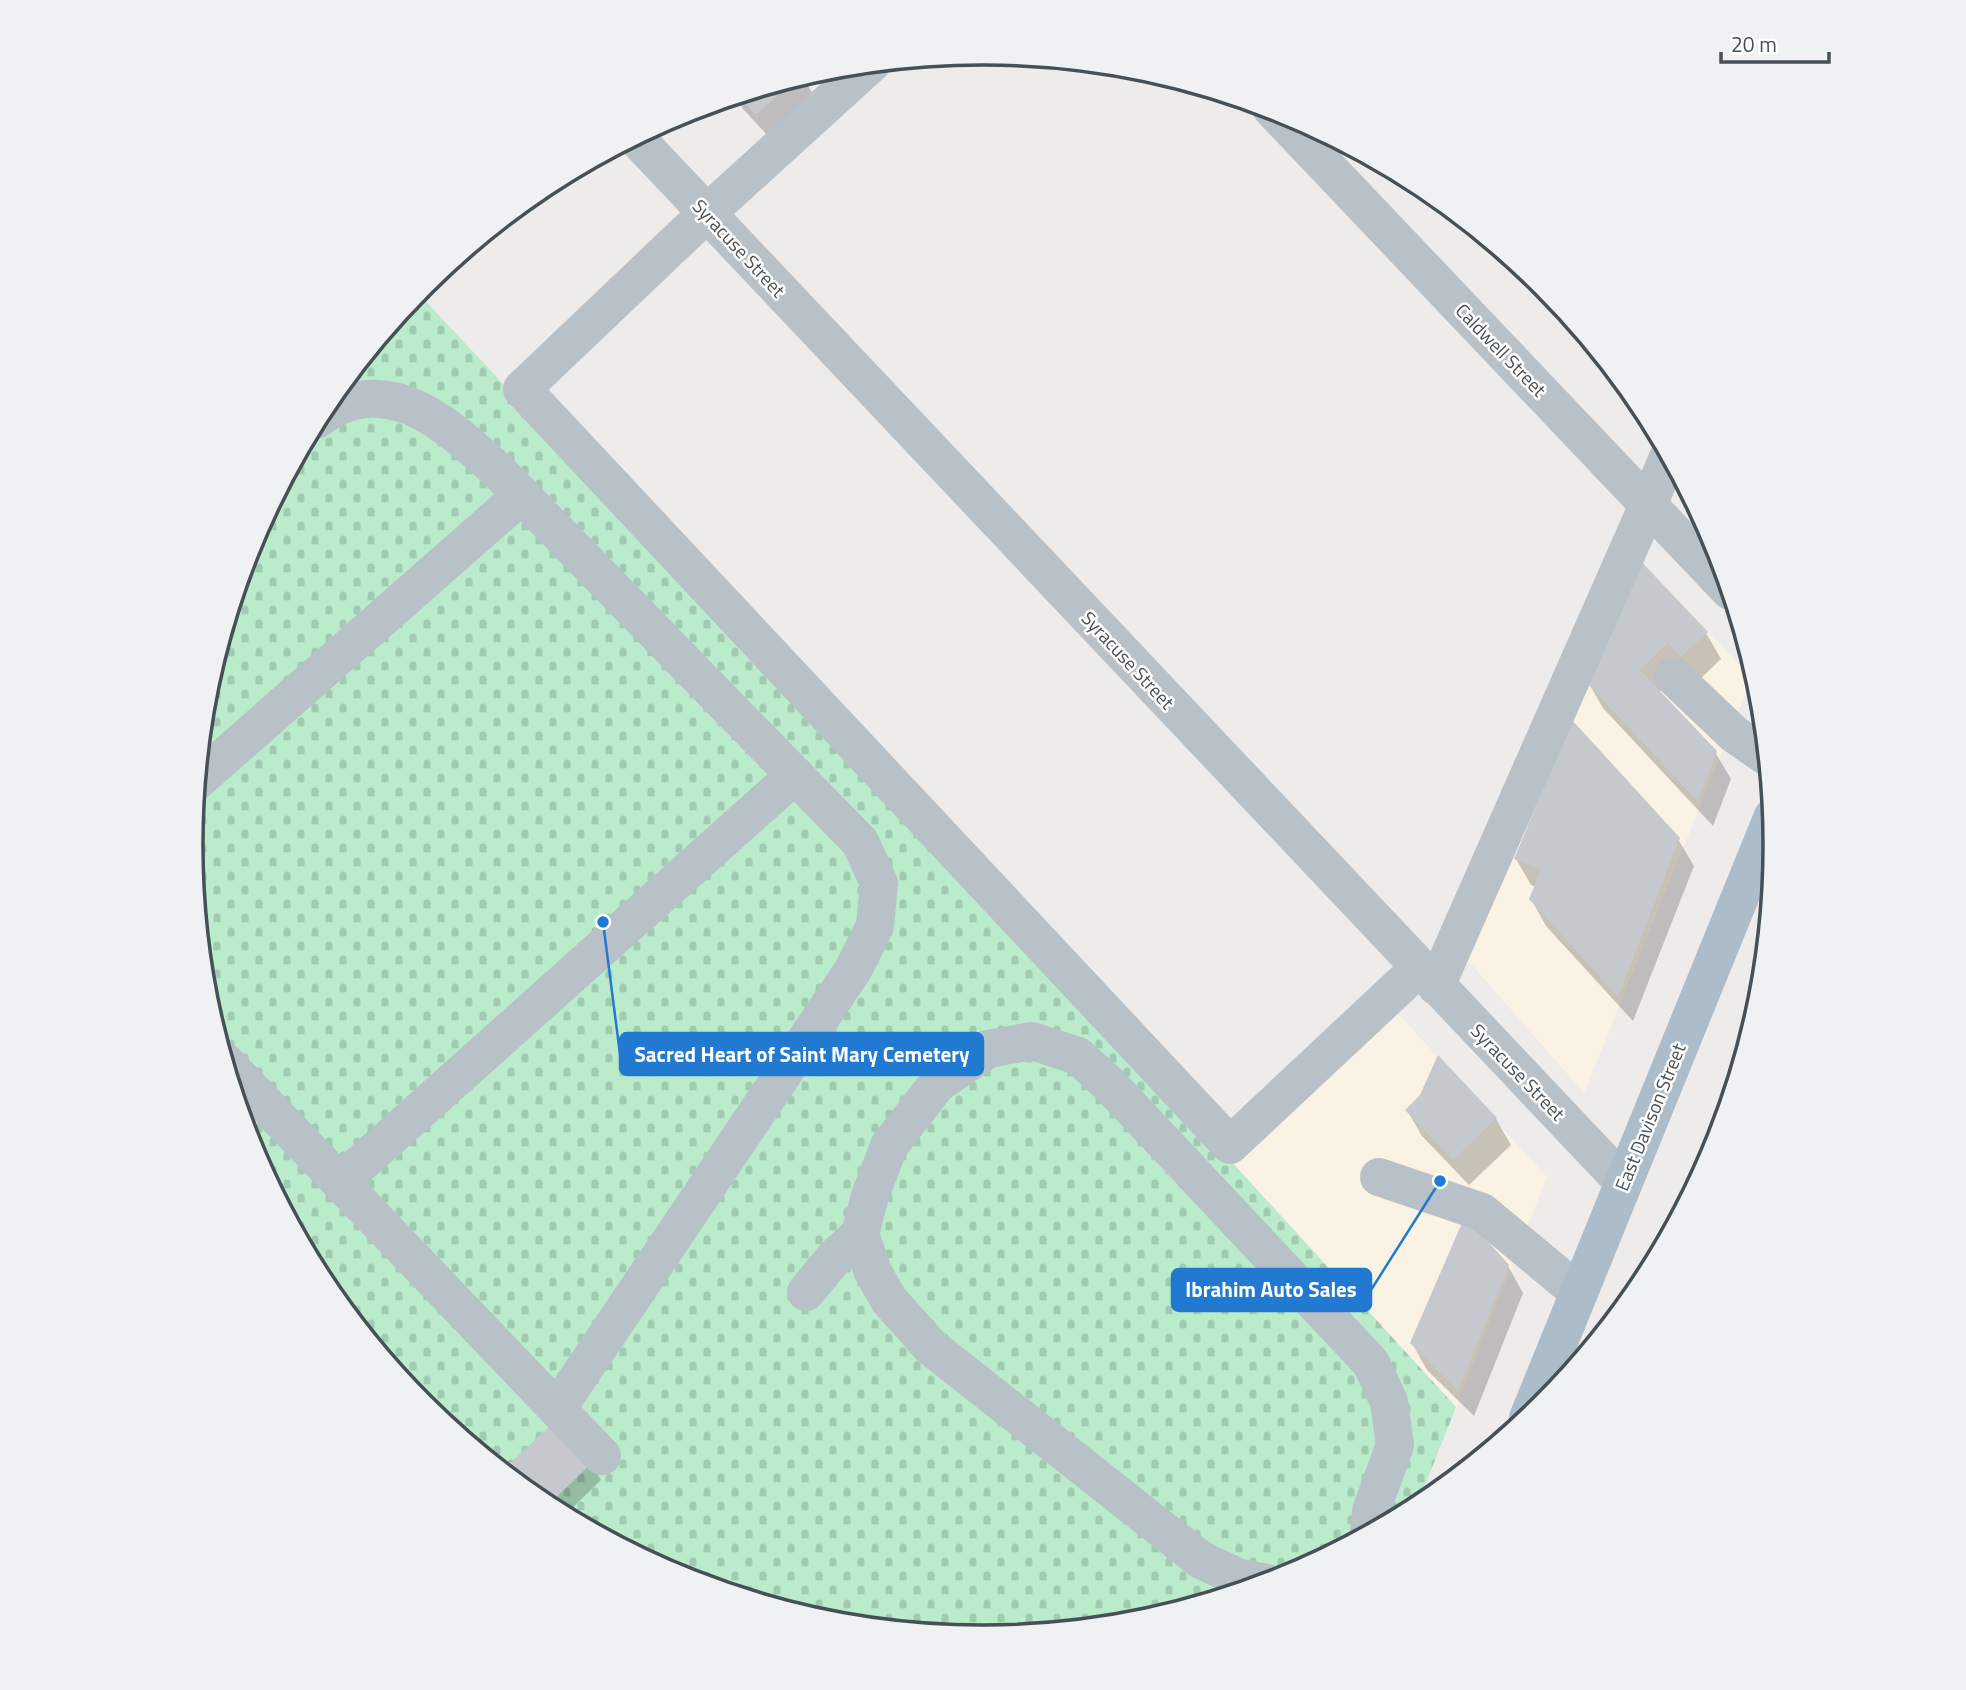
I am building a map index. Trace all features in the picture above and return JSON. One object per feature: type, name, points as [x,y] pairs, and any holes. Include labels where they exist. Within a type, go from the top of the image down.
[{"type":"main road","name":"East Davison Street","points":[[1537,1394],[1763,841]]},
{"type":"street","points":[[860,75],[707,214],[523,388],[1230,1145],[1427,977],[1665,465]]},
{"type":"street","name":"Caldwell Street","points":[[1289,127],[1715,575]]},
{"type":"street","name":"Syracuse Street","points":[[641,144],[1623,1182]]},
{"type":"street","points":[[338,407],[375,398],[404,403],[448,426],[523,495],[860,842],[879,883],[875,926],[853,971],[556,1409]]},
{"type":"street","points":[[206,773],[523,495]]},
{"type":"street","points":[[1673,676],[1734,734],[1758,751]]},
{"type":"street","points":[[340,1182],[794,775]]},
{"type":"street","points":[[806,1292],[834,1258],[860,1234],[870,1196],[890,1146],[937,1084],[988,1049],[1032,1041],[1078,1056],[1110,1085],[1371,1363],[1389,1402],[1395,1445],[1371,1511],[1370,1523]]},
{"type":"street","points":[[238,1075],[602,1456]]},
{"type":"street","points":[[1379,1177],[1482,1212],[1578,1292]]},
{"type":"street","points":[[860,1234],[873,1272],[889,1300],[931,1347],[1201,1560],[1247,1579]]},
{"type":"shaded area","points":[[1637,557],[1743,668],[1747,690],[1584,1093],[1465,957]]},
{"type":"shaded area","points":[[1394,1009],[1547,1177],[1456,1407],[1229,1159]]},
{"type":"green space","points":[[425,300],[1229,1159],[1456,1407],[1424,1488],[1373,1521],[1328,1545],[1282,1566],[1185,1599],[1085,1619],[983,1625],[881,1619],[831,1610],[781,1599],[684,1566],[593,1521],[550,1494],[508,1464],[431,1397],[364,1320],[334,1278],[307,1235],[262,1144],[229,1047],[218,997],[209,947],[203,845],[209,743],[218,693],[229,643],[262,546],[307,455],[334,412],[364,370]]},
{"type":"building","points":[[782,91],[756,115],[744,102]]},
{"type":"building","points":[[1637,557],[1708,632],[1681,657],[1668,643],[1640,670],[1717,751],[1698,802],[1586,682]]},
{"type":"building","points":[[1572,720],[1680,838],[1618,997],[1529,899],[1541,870],[1514,859]]},
{"type":"building","points":[[1438,1055],[1497,1118],[1453,1160],[1405,1110],[1420,1095]]},
{"type":"building","points":[[1465,1216],[1509,1265],[1458,1391],[1410,1343]]},
{"type":"building","points":[[555,1421],[593,1462],[556,1498],[509,1465]]},
{"type":"place","name":"Sacred Heart of Saint Mary Cemetery","points":[[603,922]]},
{"type":"place","name":"Ibrahim Auto Sales","points":[[1440,1181]]}]
